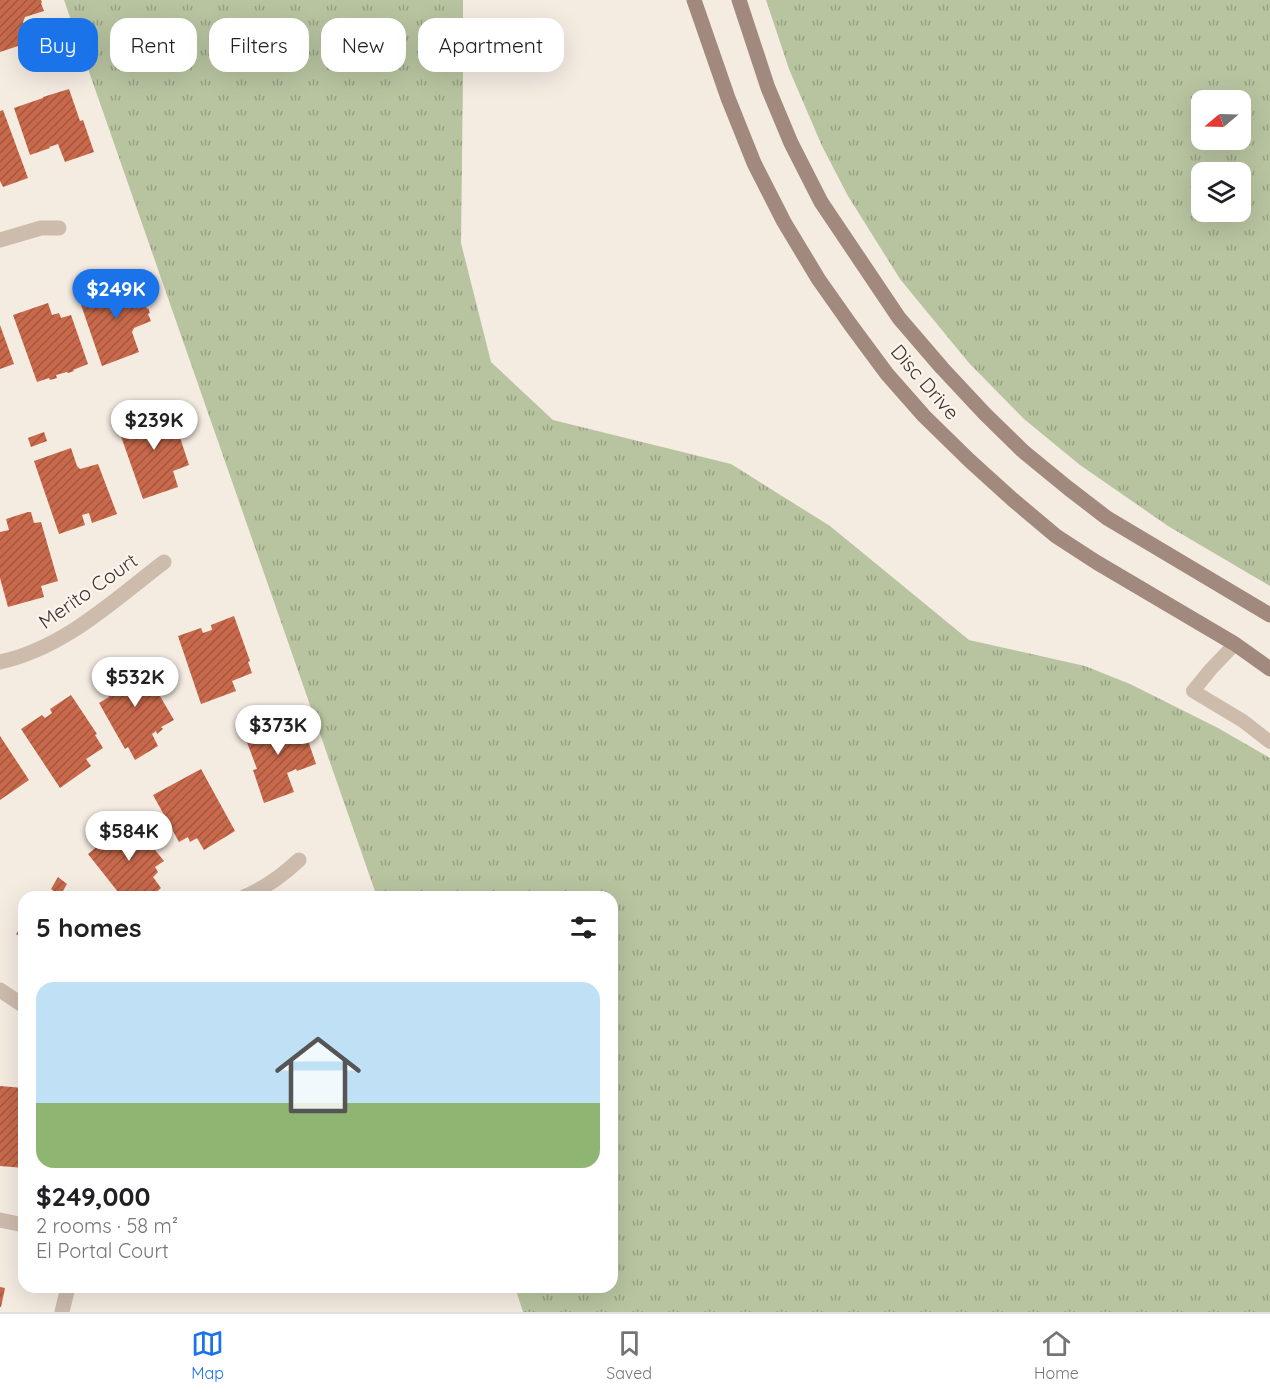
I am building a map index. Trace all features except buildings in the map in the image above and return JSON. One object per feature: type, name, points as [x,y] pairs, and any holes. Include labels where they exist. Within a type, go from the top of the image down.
[{"type":"main road","name":"Disc Drive","points":[[694,0],[728,98],[754,163],[779,212],[819,280],[887,374],[924,416],[969,460],[1056,536],[1236,644],[1270,669]]},
{"type":"main road","name":"Disc Drive","points":[[739,0],[768,88],[791,143],[821,202],[899,318],[942,368],[1024,452],[1107,519],[1270,615]]},
{"type":"street","points":[[0,240],[41,228],[59,228]]},
{"type":"street","name":"Merito Court","points":[[0,662],[41,649],[72,632],[164,562]]},
{"type":"street","points":[[258,891],[283,875],[299,860]]},
{"type":"street","points":[[0,990],[18,1002]]},
{"type":"street","points":[[0,1220],[18,1224]]},
{"type":"street","points":[[62,1312],[67,1293]]},
{"type":"lane","points":[[1236,644],[1193,691],[1243,721],[1270,742]]},
{"type":"green space","points":[[64,0],[463,0],[463,18],[418,18],[418,72],[463,72],[461,243],[491,362],[553,420],[731,464],[830,526],[969,640],[1085,666],[1130,684],[1218,728],[1270,758],[1270,1312],[523,1312],[517,1293],[618,1293],[618,891],[375,891],[89,72],[98,72],[98,18],[70,18]]},
{"type":"green space","points":[[766,0],[1270,0],[1270,586],[1168,526],[1080,465],[1024,419],[969,363],[900,279],[848,196],[822,146],[789,69]]}]
